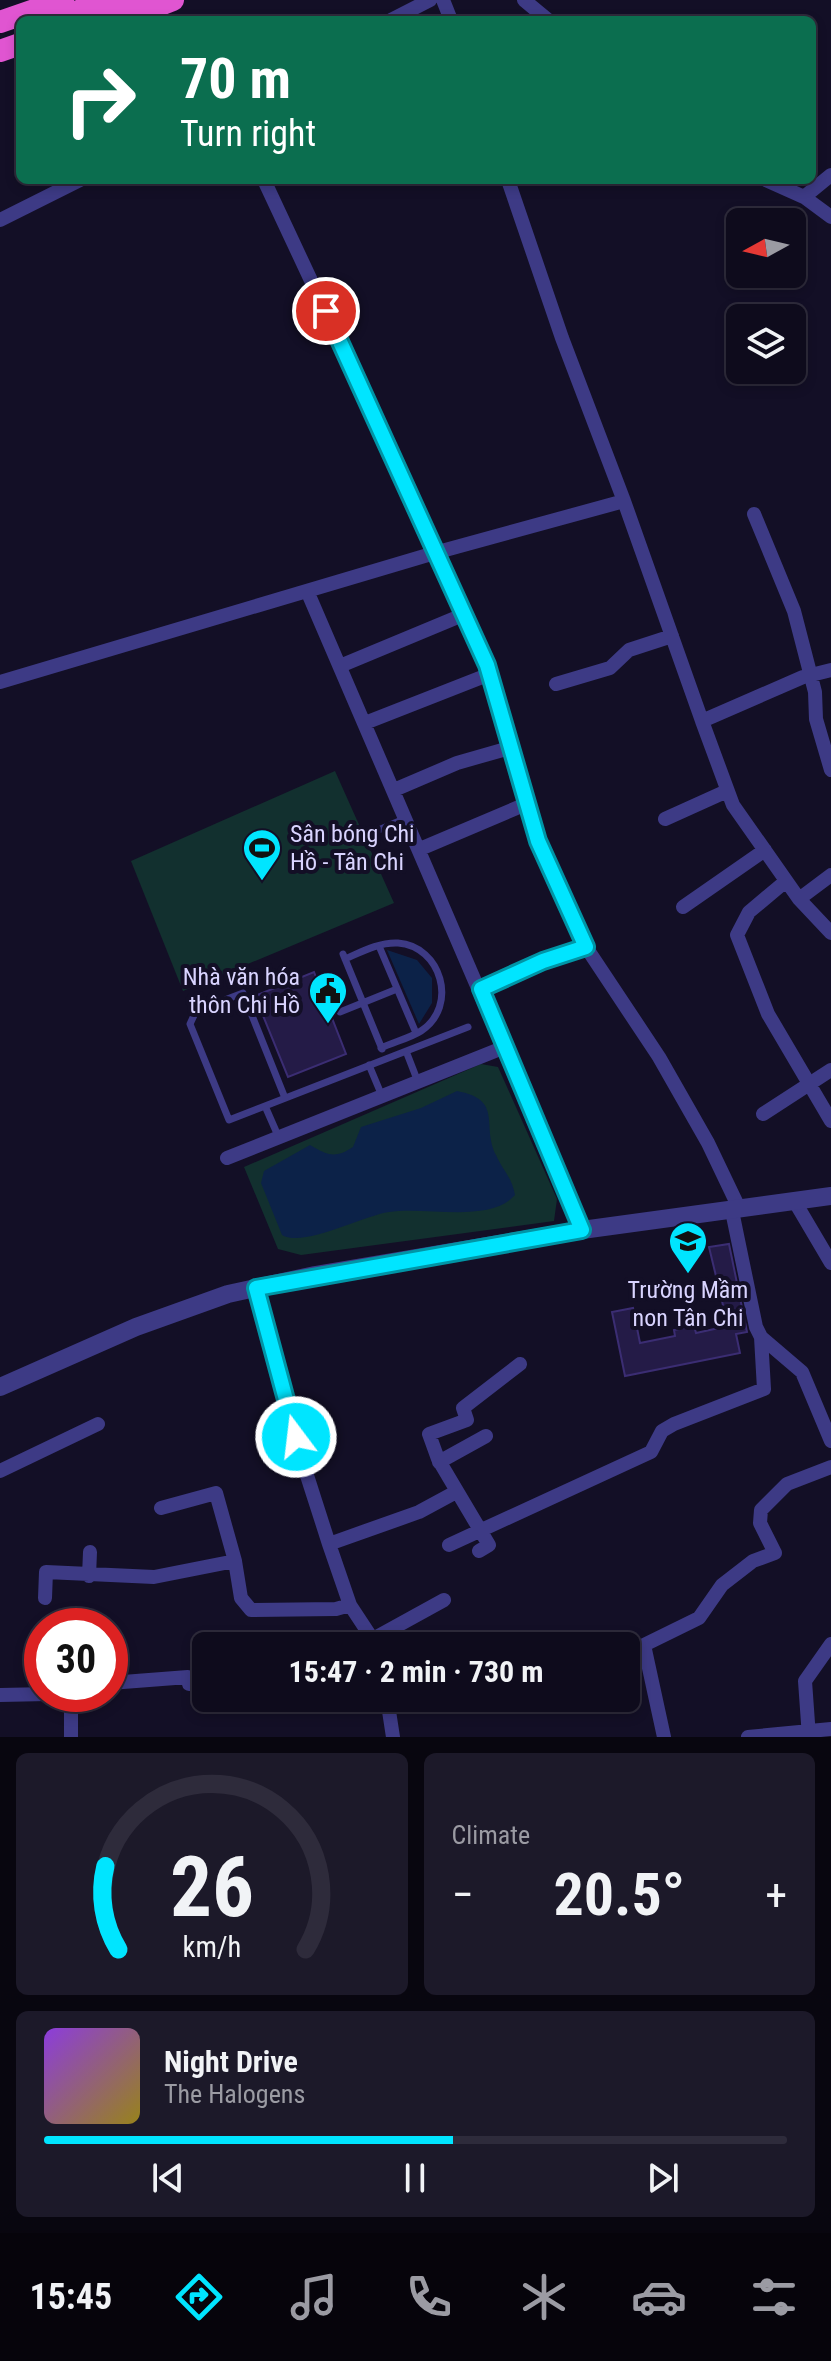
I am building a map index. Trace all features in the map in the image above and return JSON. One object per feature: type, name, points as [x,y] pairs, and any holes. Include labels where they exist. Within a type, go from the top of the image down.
[{"type":"highway","points":[[0,9],[28,0]]},
{"type":"highway","points":[[17,16],[63,0]]},
{"type":"highway","points":[[64,16],[109,0]]},
{"type":"highway","points":[[98,16],[140,0]]},
{"type":"highway","points":[[132,16],[173,0]]},
{"type":"street","points":[[399,16],[430,0]]},
{"type":"street","points":[[524,0],[543,16]]},
{"type":"street","points":[[804,197],[831,175]]},
{"type":"street","points":[[0,220],[72,184]]},
{"type":"street","points":[[266,184],[465,614],[490,674],[538,841],[586,947],[659,1057],[708,1143],[736,1211],[756,1327],[761,1337],[802,1372],[831,1441]]},
{"type":"street","points":[[509,184],[727,791],[799,899],[831,933]]},
{"type":"street","points":[[775,184],[804,197],[831,217]]},
{"type":"street","points":[[0,682],[438,552],[624,501]]},
{"type":"street","points":[[754,514],[794,611],[812,675],[816,719],[831,770]]},
{"type":"street","points":[[308,593],[481,989],[582,1230]]},
{"type":"street","points":[[340,666],[465,614]]},
{"type":"street","points":[[556,684],[610,668],[629,650],[672,636]]},
{"type":"street","points":[[702,721],[831,670]]},
{"type":"street","points":[[365,723],[490,674]]},
{"type":"street","points":[[394,790],[457,763],[513,747]]},
{"type":"street","points":[[665,819],[727,791]]},
{"type":"street","points":[[420,849],[526,804]]},
{"type":"street","points":[[683,907],[765,850]]},
{"type":"street","points":[[799,899],[831,875]]},
{"type":"street","points":[[786,881],[749,912],[737,935],[768,1014],[831,1121]]},
{"type":"street","points":[[481,989],[543,961],[586,947]]},
{"type":"street","points":[[227,1158],[419,1084],[505,1047]]},
{"type":"street","points":[[763,1114],[831,1070]]},
{"type":"street","points":[[2,1380],[177,1311],[256,1288],[582,1230],[831,1196]]},
{"type":"street","points":[[795,1202],[831,1263]]},
{"type":"street","points":[[256,1288],[303,1463],[329,1544],[350,1605],[369,1632]]},
{"type":"street","points":[[449,1545],[651,1452],[662,1431],[674,1424],[764,1389],[761,1337]]},
{"type":"street","points":[[479,1551],[489,1545],[439,1462],[429,1434],[467,1420],[463,1408],[520,1364]]},
{"type":"street","points":[[0,1471],[98,1424]]},
{"type":"street","points":[[439,1462],[486,1436]]},
{"type":"street","points":[[664,1737],[644,1645],[699,1618],[722,1585],[753,1561],[775,1553],[760,1523],[761,1510],[787,1484],[831,1467]]},
{"type":"street","points":[[329,1544],[419,1512],[456,1492]]},
{"type":"street","points":[[161,1508],[216,1493],[235,1561],[241,1598],[251,1610],[336,1609],[350,1605]]},
{"type":"street","points":[[89,1576],[90,1552]]},
{"type":"street","points":[[45,1598],[46,1572],[154,1577],[235,1561]]},
{"type":"street","points":[[392,1632],[444,1600]]},
{"type":"street","points":[[808,1734],[805,1681],[831,1644]]},
{"type":"street","points":[[128,1682],[188,1677],[189,1684],[192,1684]]},
{"type":"street","points":[[0,1695],[24,1694]]},
{"type":"street","points":[[71,1712],[71,1737]]},
{"type":"street","points":[[389,1712],[393,1737]]},
{"type":"street","points":[[748,1737],[808,1734],[831,1729]]},
{"type":"lane","points":[[374,832],[406,818]]},
{"type":"lane","points":[[381,1048],[416,1033],[429,1023],[441,1001],[439,972],[431,960],[409,945],[379,946],[344,957],[381,1048],[386,1059]]},
{"type":"lane","points":[[379,946],[416,1033]]},
{"type":"lane","points":[[340,1012],[397,989]]},
{"type":"lane","points":[[285,1098],[243,993],[192,1014],[190,1024],[229,1120],[468,1027]]},
{"type":"lane","points":[[406,1051],[419,1084]]},
{"type":"lane","points":[[369,1065],[383,1098]]},
{"type":"lane","points":[[265,1106],[279,1138]]},
{"type":"green space","name":"Sân bóng Chi Hồ - Tân Chi","points":[[335,771],[394,903],[183,991],[131,861]]},
{"type":"green space","points":[[481,1064],[498,1067],[557,1199],[554,1221],[301,1255],[278,1249],[244,1167]]},
{"type":"water","points":[[387,950],[417,960],[432,978],[432,1003],[419,1024]]},
{"type":"water","points":[[457,1091],[472,1095],[486,1107],[492,1144],[515,1195],[504,1204],[474,1212],[389,1212],[318,1234],[292,1238],[282,1235],[261,1183],[264,1171],[310,1145],[326,1153],[341,1153],[353,1147],[361,1127],[421,1108]]},
{"type":"building","points":[[314,972],[346,1054],[288,1077],[255,996]]},
{"type":"building","points":[[729,1244],[747,1332],[736,1334],[740,1353],[625,1376],[612,1312],[633,1308],[640,1343],[675,1336],[674,1330],[694,1326],[696,1333],[728,1326],[709,1247]]},
{"type":"place","name":"Sân bóng Chi Hồ - Tân Chi","points":[[262,882]]},
{"type":"place","name":"Nhà văn hóa thôn Chi Hồ","points":[[328,1025]]},
{"type":"place","name":"Trường Mầm non Tân Chi","points":[[688,1275]]},
{"type":"route","points":[[296,1437],[256,1288],[315,1275],[582,1230],[481,989],[543,961],[586,947],[538,841],[487,665],[326,311]]}]
